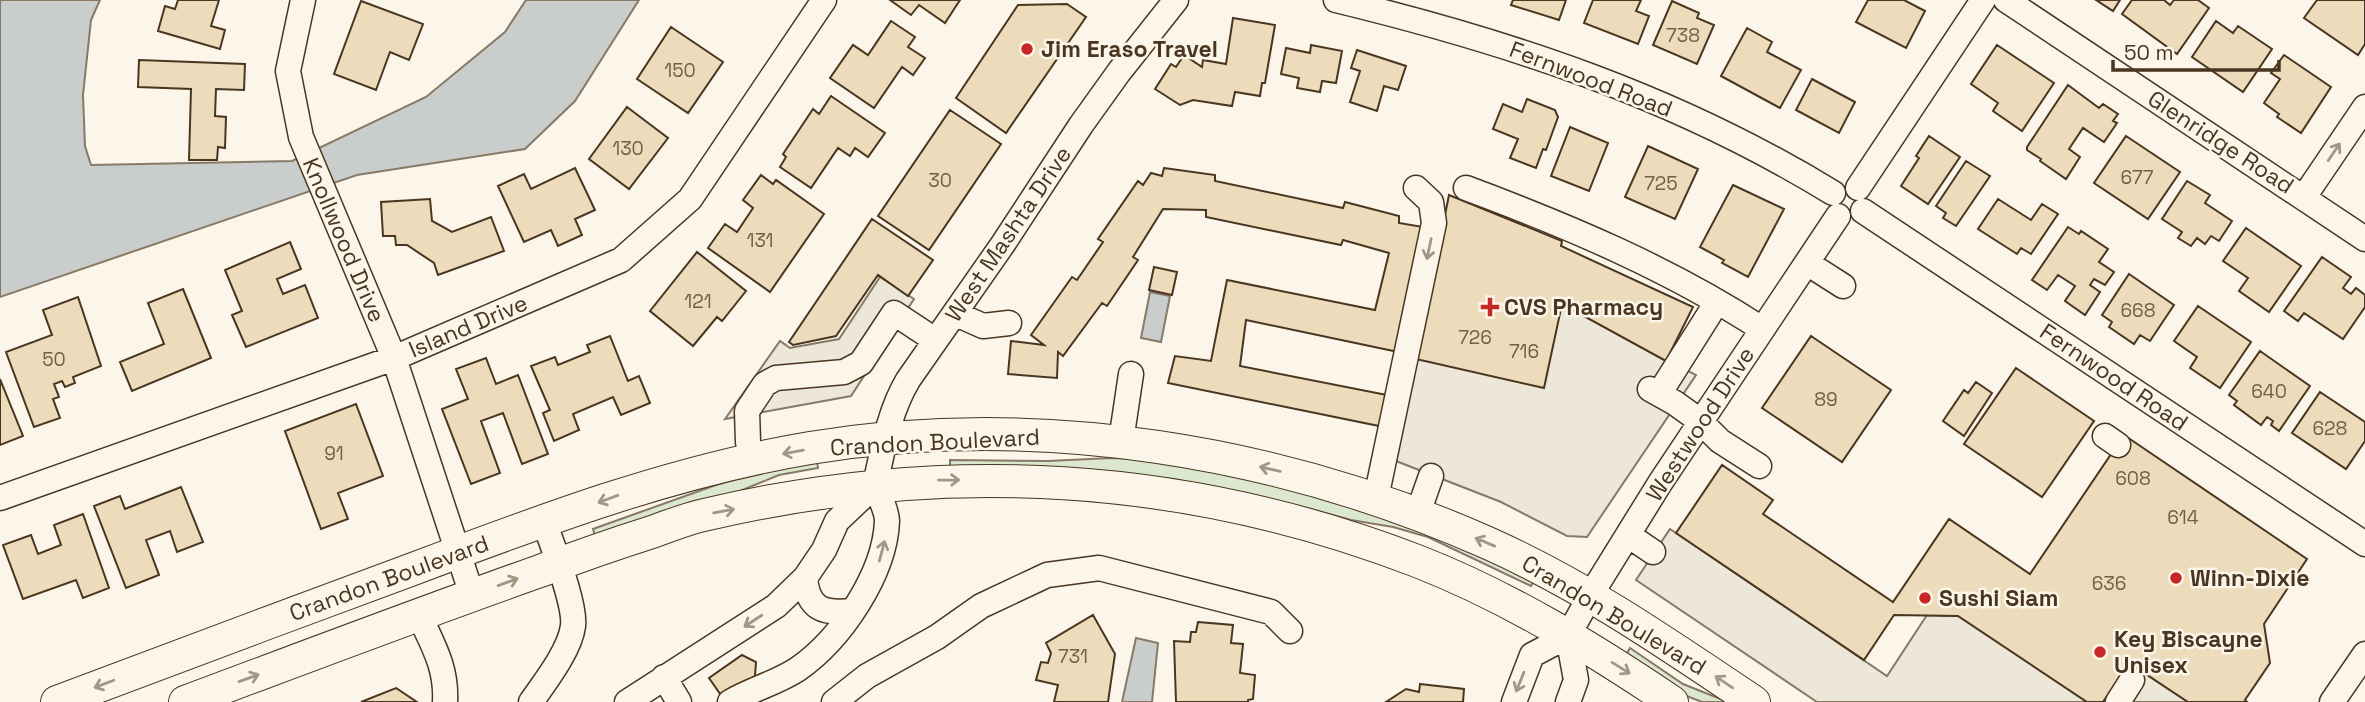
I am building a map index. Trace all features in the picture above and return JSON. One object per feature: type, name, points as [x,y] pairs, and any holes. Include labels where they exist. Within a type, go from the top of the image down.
[{"type":"main road","name":"Crandon Boulevard","points":[[57,702],[457,552],[633,490],[752,459],[814,448],[885,439],[976,435],[1121,441],[1219,457],[1300,475],[1377,498],[1502,550],[1590,596],[1754,702]]},
{"type":"main road","name":"Crandon Boulevard","points":[[185,702],[558,564],[704,515],[875,485],[944,480],[1011,480],[1092,485],[1189,496],[1268,513],[1346,536],[1419,562],[1471,585],[1568,636],[1672,702]]},
{"type":"street","name":"Knollwood Drive","points":[[303,0],[288,71],[301,137],[394,358],[472,595]]},
{"type":"street","name":"Island Drive","points":[[0,498],[394,358],[621,260],[690,199],[824,0]]},
{"type":"street","name":"West Mashta Drive","points":[[875,485],[899,394],[956,314],[1081,125],[1176,0]]},
{"type":"street","name":"Fernwood Road","points":[[1336,0],[1468,34],[1632,90],[1754,148],[1835,205]]},
{"type":"street","points":[[1835,205],[1849,220],[1856,218],[1860,199],[1983,0]]},
{"type":"street","name":"Glenridge Road","points":[[2006,0],[2365,239]]},
{"type":"street","points":[[2304,197],[2365,107]]},
{"type":"street","points":[[1377,498],[1434,223],[1432,202],[1416,187]]},
{"type":"street","points":[[1466,188],[1556,222],[1644,263],[1762,329]]},
{"type":"street","name":"Fernwood Road","points":[[1860,199],[2365,544]]},
{"type":"street","name":"Westwood Drive","points":[[1568,636],[1590,596],[1700,422],[1807,263],[1835,205]]},
{"type":"street","points":[[1807,263],[1843,286]]},
{"type":"street","points":[[1717,302],[1655,391],[1700,422],[1720,441],[1759,466]]},
{"type":"street","points":[[752,459],[748,442],[747,411],[765,384],[776,378],[844,372],[861,363],[894,313],[935,340]]},
{"type":"street","points":[[956,314],[983,326],[1009,323]]},
{"type":"street","points":[[1121,441],[1131,374]]},
{"type":"street","points":[[1418,513],[1431,476]]},
{"type":"street","points":[[627,702],[776,606],[805,578],[824,550],[837,521],[875,485],[887,518],[877,566],[865,592],[815,656],[797,670],[730,702]]},
{"type":"street","points":[[531,702],[560,658],[573,626],[569,601],[544,521]]},
{"type":"street","points":[[1628,536],[1653,552]]},
{"type":"street","points":[[834,702],[867,676],[937,637],[981,606],[1047,575],[1099,568],[1271,612],[1290,631]]},
{"type":"street","points":[[805,578],[807,593],[815,605],[826,611],[852,611]]},
{"type":"street","points":[[419,615],[437,653],[446,682],[444,702]]},
{"type":"street","points":[[1514,702],[1532,655],[1568,636],[1576,680],[1568,702]]},
{"type":"street","points":[[2332,702],[2365,654]]},
{"type":"street","points":[[664,677],[679,702]]},
{"type":"street","points":[[2118,702],[2132,680]]},
{"type":"green space","points":[[1112,458],[1162,460],[1279,484],[1427,530],[1534,581],[1531,586],[1428,537],[1393,527],[1351,520],[1300,506],[1174,479],[1044,468],[950,466],[950,460],[1048,461]]},
{"type":"green space","points":[[817,462],[818,468],[779,475],[718,500],[595,536],[593,529],[716,485],[764,471]]},
{"type":"green space","points":[[1630,648],[1683,684],[1728,702],[1702,702],[1684,695],[1626,655]]},
{"type":"shaded area","points":[[0,0],[100,0],[91,20],[83,95],[85,146],[91,165],[292,161],[426,97],[505,32],[526,0],[639,0],[575,101],[525,149],[357,175],[0,297]]},
{"type":"shaded area","points":[[880,277],[914,299],[851,396],[725,419],[780,341],[790,348],[839,339]]},
{"type":"shaded area","points":[[1150,292],[1170,296],[1161,342],[1141,338]]},
{"type":"shaded area","points":[[1562,304],[1696,375],[1587,537],[1567,536],[1501,502],[1396,461],[1416,359]]},
{"type":"shaded area","points":[[1670,529],[1887,676],[1927,615],[1958,616],[2087,702],[1817,702],[1636,580]]},
{"type":"shaded area","points":[[1136,638],[1158,643],[1152,702],[1122,702]]},
{"type":"shaded area","points":[[2129,663],[2188,702],[2103,702]]},
{"type":"building","points":[[178,0],[219,0],[211,26],[225,30],[220,49],[158,31],[165,6],[175,9]]},
{"type":"building","points":[[890,0],[960,0],[945,23],[919,5],[911,15]]},
{"type":"building","points":[[1513,0],[1566,0],[1559,20],[1511,5]]},
{"type":"building","points":[[1593,0],[1641,0],[1636,11],[1649,16],[1638,44],[1584,23]]},
{"type":"building","points":[[1868,0],[1904,0],[1925,11],[1906,48],[1856,22]]},
{"type":"building","points":[[2096,0],[2120,0],[2113,11]]},
{"type":"building","points":[[2132,0],[2164,0],[2170,5],[2174,0],[2198,0],[2209,8],[2177,54],[2122,14]]},
{"type":"building","points":[[2317,0],[2365,0],[2365,44],[2358,55],[2304,18]]},
{"type":"building","points":[[361,1],[423,24],[409,60],[390,52],[376,90],[334,74]]},
{"type":"building","points":[[1672,1],[1699,13],[1697,18],[1714,25],[1697,64],[1653,45]]},
{"type":"building","points":[[1067,4],[1086,17],[1006,133],[956,98],[1018,5]]},
{"type":"building","points":[[1233,18],[1275,25],[1265,83],[1262,83],[1260,96],[1235,92],[1232,106],[1193,100],[1180,105],[1155,89],[1171,64],[1176,67],[1184,55],[1202,67],[1203,60],[1226,64]]},
{"type":"building","points":[[891,21],[915,37],[908,47],[925,58],[913,75],[902,67],[874,108],[830,78],[853,45],[868,55]]},
{"type":"building","points":[[2216,21],[2233,33],[2238,26],[2272,49],[2243,92],[2192,57]]},
{"type":"building","points":[[671,27],[723,62],[688,113],[637,79]]},
{"type":"building","points":[[1747,28],[1772,42],[1767,52],[1801,70],[1780,108],[1721,76]]},
{"type":"building","points":[[1311,45],[1342,51],[1336,83],[1322,81],[1320,92],[1297,88],[1299,78],[1281,74],[1286,48],[1310,53]]},
{"type":"building","points":[[1997,45],[2054,83],[2022,131],[1993,111],[1998,103],[1971,84]]},
{"type":"building","points":[[1357,50],[1406,66],[1398,90],[1384,86],[1377,111],[1350,102],[1360,71],[1351,68]]},
{"type":"building","points":[[2284,55],[2331,87],[2301,133],[2277,117],[2279,114],[2264,103],[2280,79],[2271,73]]},
{"type":"building","points":[[139,60],[245,64],[244,90],[216,89],[215,116],[226,117],[225,148],[218,147],[217,160],[189,160],[191,89],[138,87]]},
{"type":"building","points":[[1812,79],[1855,102],[1839,133],[1796,110]]},
{"type":"building","points":[[2068,85],[2099,108],[2103,104],[2118,114],[2113,121],[2117,123],[2104,142],[2083,128],[2069,149],[2080,157],[2066,179],[2040,161],[2027,147]]},
{"type":"building","points":[[831,96],[885,133],[868,157],[855,148],[850,156],[838,148],[811,188],[780,167],[786,157],[783,154],[813,109],[819,114]]},
{"type":"building","points":[[1527,99],[1555,110],[1558,117],[1536,168],[1510,158],[1518,139],[1493,129],[1503,104],[1522,112]]},
{"type":"building","points":[[627,107],[668,138],[629,189],[589,159]]},
{"type":"building","points":[[950,110],[1001,144],[929,250],[878,216]]},
{"type":"building","points":[[1570,127],[1608,143],[1589,191],[1551,176]]},
{"type":"building","points":[[1929,136],[1960,157],[1928,204],[1901,186]]},
{"type":"building","points":[[2126,136],[2180,172],[2148,219],[2094,183]]},
{"type":"building","points":[[1648,146],[1698,169],[1675,219],[1625,197]]},
{"type":"building","points":[[1966,161],[1990,176],[1956,226],[1943,218],[1946,213],[1936,206]]},
{"type":"building","points":[[575,168],[595,210],[575,219],[582,235],[558,246],[551,230],[524,242],[498,186],[524,174],[531,189]]},
{"type":"building","points":[[1164,168],[1215,175],[1215,181],[1343,208],[1345,202],[1399,216],[1399,223],[1429,228],[1403,353],[1246,320],[1240,366],[1392,396],[1384,427],[1168,383],[1175,356],[1211,361],[1227,280],[1375,310],[1389,253],[1343,240],[1341,245],[1206,217],[1206,210],[1163,209],[1133,257],[1138,260],[1107,306],[1102,303],[1063,356],[1058,352],[1057,378],[1008,374],[1011,341],[1044,345],[1031,335],[1072,277],[1077,280],[1103,242],[1098,239],[1138,181],[1143,185],[1151,173],[1162,176]]},
{"type":"building","points":[[761,175],[773,184],[776,180],[824,214],[770,292],[708,248],[725,224],[737,232],[753,208],[743,200]]},
{"type":"building","points":[[2187,181],[2210,195],[2205,203],[2232,221],[2219,241],[2211,236],[2205,244],[2197,238],[2191,246],[2178,238],[2182,232],[2162,219]]},
{"type":"building","points":[[1733,185],[1784,209],[1748,277],[1700,247]]},
{"type":"building","points":[[1449,195],[1562,241],[1561,246],[1693,307],[1666,361],[1562,304],[1544,388],[1416,359]]},
{"type":"building","points":[[430,199],[432,221],[452,232],[491,217],[504,251],[438,275],[434,263],[407,245],[396,245],[395,236],[383,236],[381,202]]},
{"type":"building","points":[[1998,199],[2031,220],[2042,204],[2058,214],[2031,254],[2021,248],[2017,254],[1978,229]]},
{"type":"building","points":[[872,219],[933,260],[908,296],[878,275],[836,336],[793,345],[789,342]]},
{"type":"building","points":[[2068,227],[2079,234],[2081,231],[2108,249],[2099,262],[2114,272],[2105,285],[2094,279],[2090,285],[2100,292],[2085,315],[2065,301],[2075,286],[2058,275],[2047,290],[2032,280]]},
{"type":"building","points":[[2246,228],[2301,266],[2269,312],[2239,291],[2248,278],[2223,261]]},
{"type":"building","points":[[290,242],[301,269],[277,279],[283,294],[305,285],[318,318],[246,347],[232,315],[242,311],[225,270]]},
{"type":"building","points":[[697,252],[746,291],[722,321],[717,317],[693,346],[650,311]]},
{"type":"building","points":[[2322,257],[2351,277],[2343,288],[2351,294],[2356,288],[2365,295],[2365,307],[2343,339],[2304,313],[2298,321],[2284,311]]},
{"type":"building","points":[[1154,267],[1177,272],[1172,295],[1149,290]]},
{"type":"building","points":[[2129,274],[2174,305],[2150,341],[2140,335],[2134,344],[2109,327],[2112,322],[2102,315]]},
{"type":"building","points":[[183,289],[211,358],[132,391],[120,362],[164,344],[148,303]]},
{"type":"building","points":[[78,297],[101,366],[73,377],[75,383],[65,387],[62,381],[54,384],[59,397],[53,399],[60,418],[34,427],[6,352],[52,335],[43,310]]},
{"type":"building","points":[[2198,306],[2251,342],[2220,388],[2190,368],[2197,357],[2174,341]]},
{"type":"building","points":[[610,336],[628,381],[639,376],[650,403],[621,415],[613,397],[573,414],[579,430],[554,441],[543,413],[550,410],[531,366],[555,357],[558,365],[590,352],[587,345]]},
{"type":"building","points":[[1811,336],[1891,390],[1842,462],[1762,408]]},
{"type":"building","points":[[2260,351],[2310,386],[2279,431],[2271,425],[2273,421],[2267,417],[2261,425],[2234,405],[2237,401],[2229,395]]},
{"type":"building","points":[[486,358],[496,384],[518,375],[548,454],[522,464],[503,413],[481,421],[500,473],[471,484],[442,409],[468,399],[456,369]]},
{"type":"building","points":[[2016,368],[2094,421],[2042,497],[1964,444]]},
{"type":"building","points":[[0,379],[23,436],[0,445]]},
{"type":"building","points":[[1976,382],[1992,393],[1964,436],[1943,421],[1964,390],[1968,393]]},
{"type":"building","points":[[2320,392],[2365,422],[2365,441],[2346,469],[2292,433]]},
{"type":"building","points":[[356,404],[383,476],[338,493],[348,519],[321,529],[285,431]]},
{"type":"building","points":[[2124,435],[2307,559],[2264,624],[2270,663],[2245,700],[2247,702],[2188,702],[2129,663],[2103,702],[2087,702],[1958,616],[1894,615],[1864,660],[1676,533],[1722,465],[1773,500],[1763,514],[1893,602],[1949,519],[2030,574]]},
{"type":"building","points":[[181,487],[203,542],[177,552],[170,531],[146,540],[159,575],[126,588],[94,506],[120,496],[125,509]]},
{"type":"building","points":[[83,514],[109,588],[83,598],[76,580],[23,599],[3,545],[31,535],[38,554],[61,545],[54,525]]},
{"type":"building","points":[[1093,615],[1115,654],[1108,702],[1054,702],[1058,685],[1036,680],[1041,662],[1048,663],[1051,653],[1046,643]]},
{"type":"building","points":[[1198,622],[1233,625],[1231,643],[1243,644],[1240,673],[1255,675],[1253,699],[1248,702],[1176,702],[1174,641],[1190,642],[1191,632],[1196,632]]},
{"type":"building","points":[[742,655],[756,662],[755,676],[723,698],[709,678]]},
{"type":"building","points":[[1420,684],[1464,689],[1463,702],[1386,702],[1406,689],[1419,692]]},
{"type":"building","points":[[396,688],[417,702],[361,702]]},
{"type":"place","name":"Jim Eraso Travel","points":[[1027,49]]},
{"type":"place","name":"CVS Pharmacy","points":[[1490,307]]},
{"type":"place","name":"Winn-Dixie","points":[[2176,578]]},
{"type":"place","name":"Sushi Siam","points":[[1925,598]]},
{"type":"place","name":"Key Biscayne Unisex","points":[[2100,652]]}]
